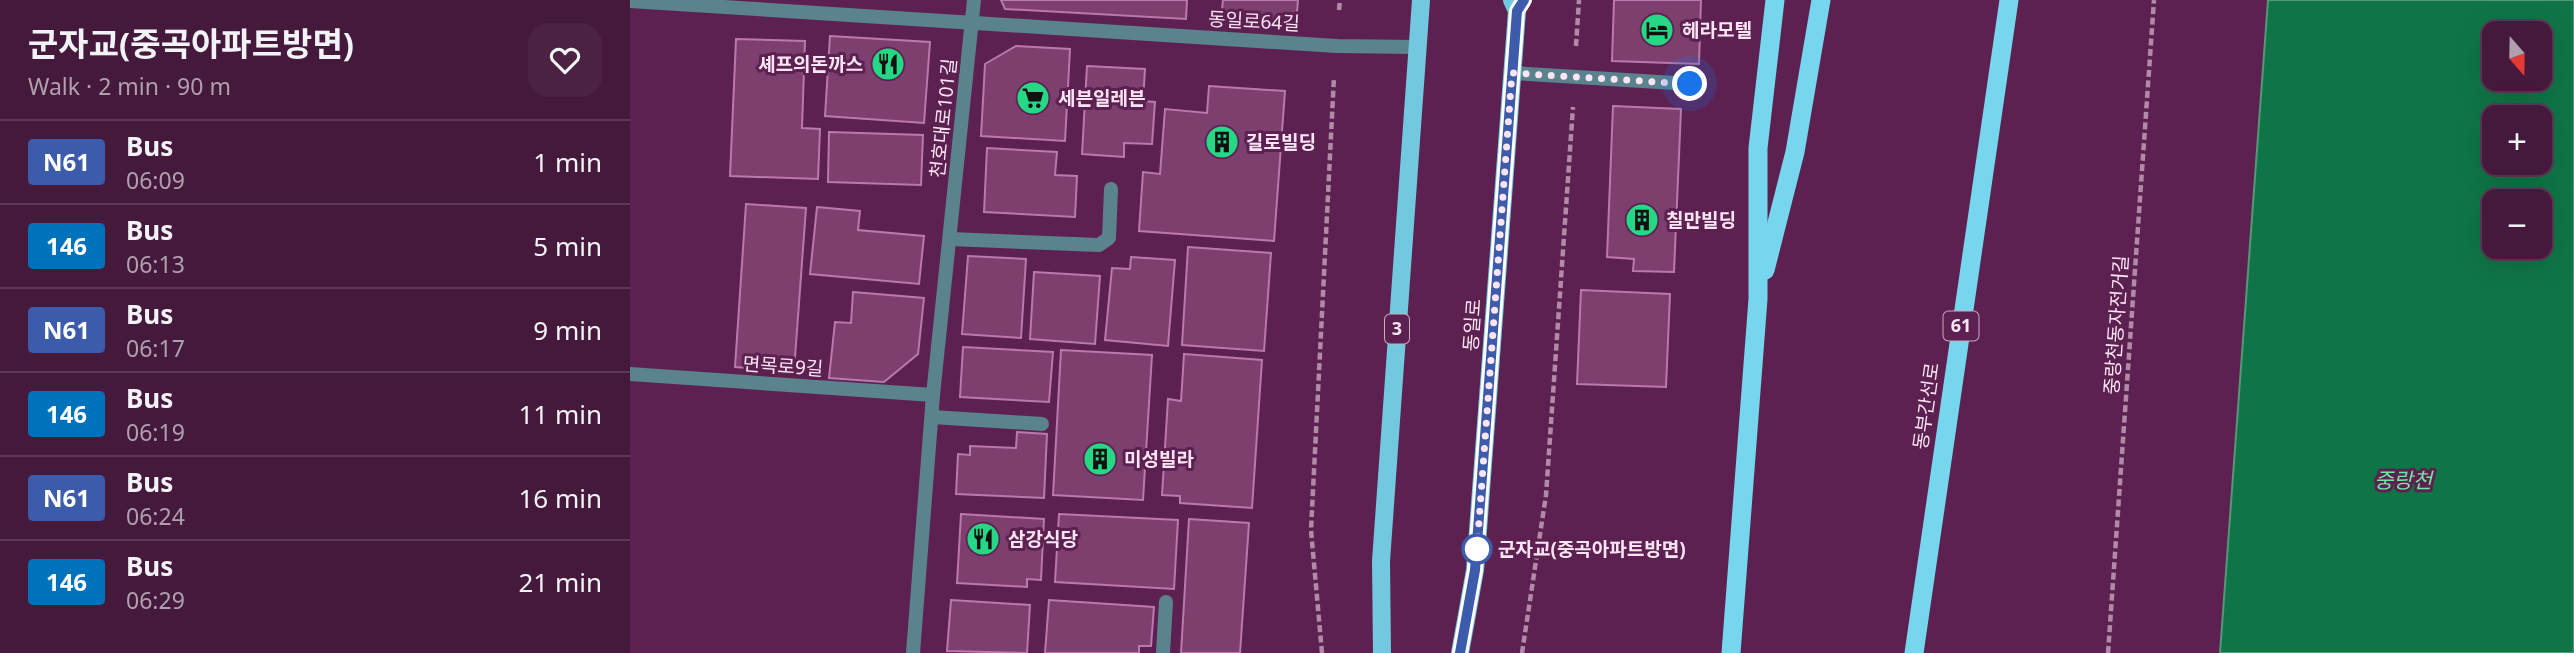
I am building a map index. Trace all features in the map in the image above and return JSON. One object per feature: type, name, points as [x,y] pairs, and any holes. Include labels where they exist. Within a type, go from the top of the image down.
[{"type":"highway","points":[[1731,653],[1758,299],[1758,148],[1775,0]]},
{"type":"highway","points":[[1758,299],[1795,152],[1821,0]]},
{"type":"highway","name":"동부간선로","points":[[1914,653],[2009,0]]},
{"type":"main road","name":"3","points":[[1382,653],[1381,561],[1419,2]]},
{"type":"main road","name":"동일로","points":[[1460,653],[1475,570],[1518,4]]},
{"type":"street","name":"천호대로101길","points":[[913,653],[933,395],[974,0]]},
{"type":"street","name":"동일로64길","points":[[630,1],[1337,46],[1416,47]]},
{"type":"street","points":[[1512,73],[1690,84]]},
{"type":"street","points":[[950,239],[1099,245],[1109,238],[1111,189]]},
{"type":"street","name":"면목로9길","points":[[630,374],[933,395]]},
{"type":"street","points":[[932,417],[1042,424]]},
{"type":"street","points":[[1163,653],[1166,602]]},
{"type":"path","points":[[1339,10],[1340,0]]},
{"type":"path","points":[[1522,653],[1546,495],[1579,0]]},
{"type":"path","name":"중랑천동자전거길","points":[[2108,653],[2154,0]]},
{"type":"path","points":[[1321,653],[1311,530],[1335,75]]},
{"type":"water","name":"중랑천","points":[[2268,0],[2574,0],[2574,653],[2220,653]]},
{"type":"building","points":[[1001,0],[1187,0],[1186,19],[1005,9]]},
{"type":"building","points":[[1223,0],[1298,0],[1296,25],[1221,20]]},
{"type":"building","name":"헤라모텔","points":[[1614,0],[1701,0],[1699,64],[1612,61]]},
{"type":"building","points":[[830,36],[930,42],[924,123],[825,116]]},
{"type":"building","points":[[736,39],[805,41],[802,128],[820,129],[818,179],[730,176]]},
{"type":"building","points":[[1016,46],[1070,49],[1065,141],[981,136],[985,64]]},
{"type":"building","points":[[1087,66],[1145,69],[1143,101],[1155,102],[1152,144],[1124,143],[1124,157],[1082,154]]},
{"type":"building","name":"길로빌딩","points":[[1209,86],[1285,91],[1274,241],[1139,231],[1143,172],[1160,174],[1165,109],[1207,113]]},
{"type":"building","name":"칠만빌딩","points":[[1613,106],[1681,109],[1674,272],[1633,271],[1634,259],[1607,257]]},
{"type":"building","points":[[829,132],[923,135],[921,185],[828,182]]},
{"type":"building","points":[[987,148],[1057,152],[1055,175],[1077,176],[1075,217],[984,212]]},
{"type":"building","points":[[746,204],[806,208],[794,371],[735,367]]},
{"type":"building","points":[[817,207],[860,211],[858,230],[924,236],[919,284],[810,274]]},
{"type":"building","points":[[1188,247],[1271,253],[1264,351],[1182,345]]},
{"type":"building","points":[[968,256],[1026,259],[1021,338],[962,334]]},
{"type":"building","points":[[1131,257],[1175,260],[1168,346],[1105,340],[1112,268],[1130,269]]},
{"type":"building","points":[[1034,272],[1100,276],[1095,344],[1030,339]]},
{"type":"building","points":[[1581,290],[1670,294],[1666,387],[1577,384]]},
{"type":"building","points":[[853,292],[924,298],[918,354],[884,382],[829,378],[835,322],[851,323]]},
{"type":"building","points":[[963,347],[1053,352],[1049,402],[960,397]]},
{"type":"building","name":"미성빌라","points":[[1061,350],[1152,355],[1143,500],[1053,495]]},
{"type":"building","points":[[1184,354],[1262,360],[1252,508],[1180,503],[1180,496],[1162,495],[1168,399],[1181,401]]},
{"type":"building","points":[[1017,432],[1047,434],[1044,498],[956,494],[958,454],[970,455],[970,446],[1016,448]]},
{"type":"building","points":[[961,514],[1044,519],[1041,580],[1027,579],[1027,587],[957,583]]},
{"type":"building","points":[[1059,514],[1178,520],[1174,589],[1055,582]]},
{"type":"building","points":[[1189,519],[1249,523],[1240,653],[1181,653]]},
{"type":"building","points":[[951,600],[1030,605],[1027,653],[947,651]]},
{"type":"building","points":[[1049,600],[1154,607],[1151,646],[1139,646],[1139,653],[1045,653]]},
{"type":"bus line","name":"N61","points":[[1460,653],[1475,570],[1517,11],[1524,0]]},
{"type":"place","name":"헤라모텔","points":[[1657,30]]},
{"type":"place","name":"셰프의돈까스","points":[[888,64]]},
{"type":"place","name":"세븐일레븐","points":[[1033,98]]},
{"type":"place","name":"길로빌딩","points":[[1222,142]]},
{"type":"place","name":"칠만빌딩","points":[[1642,220]]},
{"type":"place","name":"미성빌라","points":[[1100,459]]},
{"type":"place","name":"삼강식당","points":[[983,539]]},
{"type":"place","name":"군자교(중곡아파트방면)","points":[[1477,549]]},
{"type":"route","points":[[1477,549],[1512,73],[1690,84]]}]
